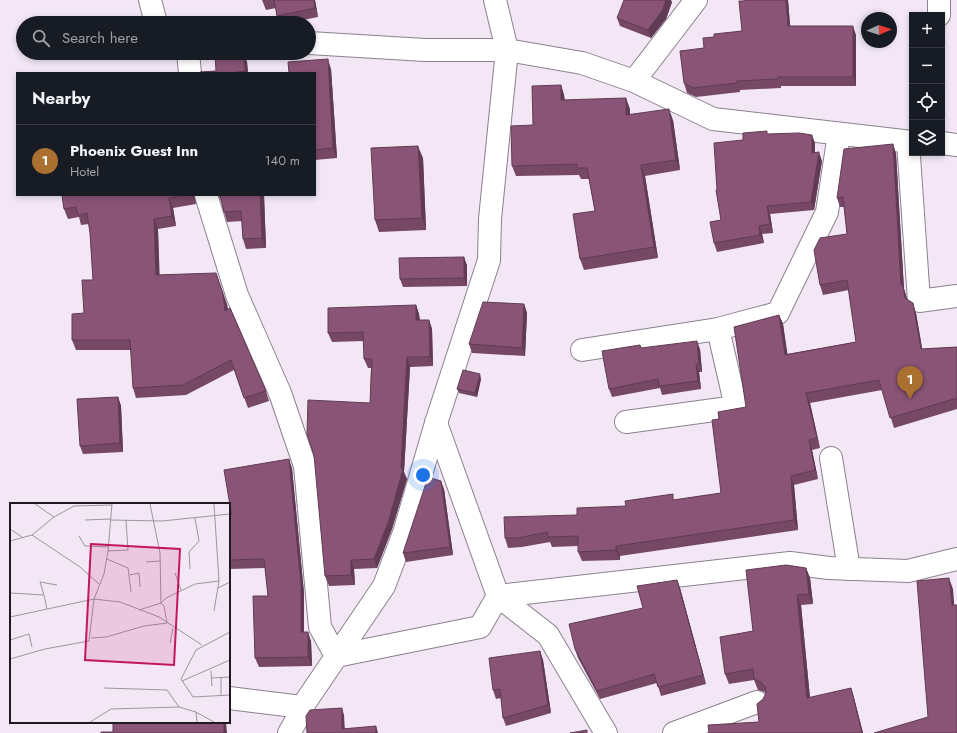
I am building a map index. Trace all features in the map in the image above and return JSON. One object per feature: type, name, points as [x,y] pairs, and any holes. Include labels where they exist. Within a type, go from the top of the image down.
[{"type":"street","points":[[150,0],[154,16]]},
{"type":"street","points":[[289,733],[300,714],[302,707],[384,586],[404,533],[436,423],[489,260],[490,219],[507,50],[495,0]]},
{"type":"street","points":[[634,81],[696,0]]},
{"type":"street","points":[[939,0],[939,12]]},
{"type":"street","points":[[316,43],[425,50],[507,50],[582,63],[634,81],[713,119],[909,142]]},
{"type":"street","points":[[189,60],[190,72]]},
{"type":"street","points":[[582,350],[718,329],[778,313],[827,212],[839,134]]},
{"type":"street","points":[[945,143],[957,145]]},
{"type":"street","points":[[911,156],[919,301],[957,296]]},
{"type":"street","points":[[206,196],[237,295],[280,393],[305,466],[320,626],[336,656]]},
{"type":"street","points":[[626,422],[736,407],[718,329]]},
{"type":"street","points":[[436,423],[498,596],[548,635],[606,733]]},
{"type":"street","points":[[830,458],[849,569]]},
{"type":"street","points":[[498,596],[790,563],[849,569],[908,571],[957,559]]},
{"type":"street","points":[[336,656],[480,627],[498,596]]},
{"type":"street","points":[[230,698],[302,707]]},
{"type":"street","points":[[674,733],[757,702]]},
{"type":"building","points":[[274,0],[314,0],[315,8],[277,16]]},
{"type":"building","points":[[624,0],[666,0],[662,11],[648,30],[617,18]]},
{"type":"building","points":[[786,0],[788,26],[853,26],[853,77],[778,77],[778,79],[737,81],[737,83],[693,88],[684,83],[680,51],[704,48],[703,38],[714,37],[714,34],[742,31],[739,1]]},
{"type":"building","points":[[328,59],[333,148],[316,150],[316,72],[289,72],[288,62]]},
{"type":"building","points":[[215,60],[244,60],[245,71],[200,72],[216,71]]},
{"type":"building","points":[[561,85],[561,100],[626,98],[626,115],[669,109],[676,160],[641,165],[654,247],[580,259],[573,214],[595,211],[587,168],[577,168],[577,164],[512,166],[511,126],[533,125],[532,86]]},
{"type":"building","points":[[767,131],[767,134],[799,133],[812,135],[812,153],[819,152],[811,202],[767,206],[770,224],[759,226],[760,235],[714,243],[710,222],[721,220],[716,190],[714,143],[743,140],[743,133]]},
{"type":"building","points":[[893,144],[901,285],[903,285],[905,298],[913,303],[921,349],[957,347],[957,398],[890,418],[879,380],[806,393],[817,438],[809,440],[815,470],[791,476],[794,520],[616,546],[616,550],[578,552],[578,536],[548,537],[547,532],[518,538],[505,538],[504,517],[577,515],[577,508],[626,506],[625,501],[673,494],[673,500],[721,493],[712,420],[719,419],[718,412],[746,407],[734,327],[779,315],[785,355],[856,342],[847,280],[820,285],[814,250],[820,238],[847,234],[843,197],[837,198],[844,149]]},
{"type":"building","points":[[418,146],[422,218],[375,220],[371,148]]},
{"type":"building","points":[[62,196],[180,196],[169,198],[172,216],[154,219],[156,275],[216,273],[223,294],[225,311],[230,308],[266,391],[244,398],[231,360],[183,385],[133,388],[130,340],[72,340],[72,314],[84,313],[82,280],[93,280],[90,233],[87,213],[78,215],[76,207],[64,209]]},
{"type":"building","points":[[220,196],[260,196],[262,238],[243,239],[241,211],[224,212]]},
{"type":"building","points":[[464,257],[464,278],[400,279],[399,258]]},
{"type":"building","points":[[483,302],[524,304],[522,348],[469,344]]},
{"type":"building","points":[[416,305],[416,320],[429,320],[430,357],[407,357],[401,468],[403,469],[389,520],[374,559],[351,560],[351,575],[325,576],[314,455],[307,434],[308,400],[370,403],[372,359],[364,359],[363,332],[328,333],[328,308]]},
{"type":"building","points":[[697,341],[699,364],[696,364],[698,381],[659,386],[658,379],[609,389],[602,351],[640,345],[641,348]]},
{"type":"building","points":[[463,370],[480,374],[475,393],[457,389]]},
{"type":"building","points":[[118,397],[120,443],[80,446],[77,399]]},
{"type":"building","points":[[289,459],[301,584],[301,632],[308,632],[308,657],[255,658],[253,596],[268,596],[264,559],[230,560],[230,517],[232,517],[224,470]]},
{"type":"building","points":[[428,477],[441,481],[450,547],[403,553]]},
{"type":"building","points":[[786,565],[806,568],[809,594],[797,595],[807,698],[851,688],[862,733],[709,733],[708,725],[759,722],[757,704],[763,699],[766,693],[765,687],[761,682],[754,679],[753,669],[725,674],[720,637],[753,631],[746,570]]},
{"type":"building","points":[[949,578],[952,605],[957,605],[957,733],[874,733],[928,717],[917,581]]},
{"type":"building","points":[[677,580],[703,675],[658,687],[654,674],[597,691],[575,649],[569,624],[643,608],[637,586]]},
{"type":"building","points":[[540,651],[548,705],[503,718],[500,689],[493,690],[489,658]]},
{"type":"building","points":[[342,708],[342,729],[376,726],[376,733],[307,733],[306,716],[310,710]]},
{"type":"building","points":[[113,723],[224,723],[224,733],[101,733],[113,732]]},
{"type":"building","points":[[587,730],[587,733],[570,733]]},
{"type":"place","name":"Phoenix Guest Inn","points":[[910,399]]}]
